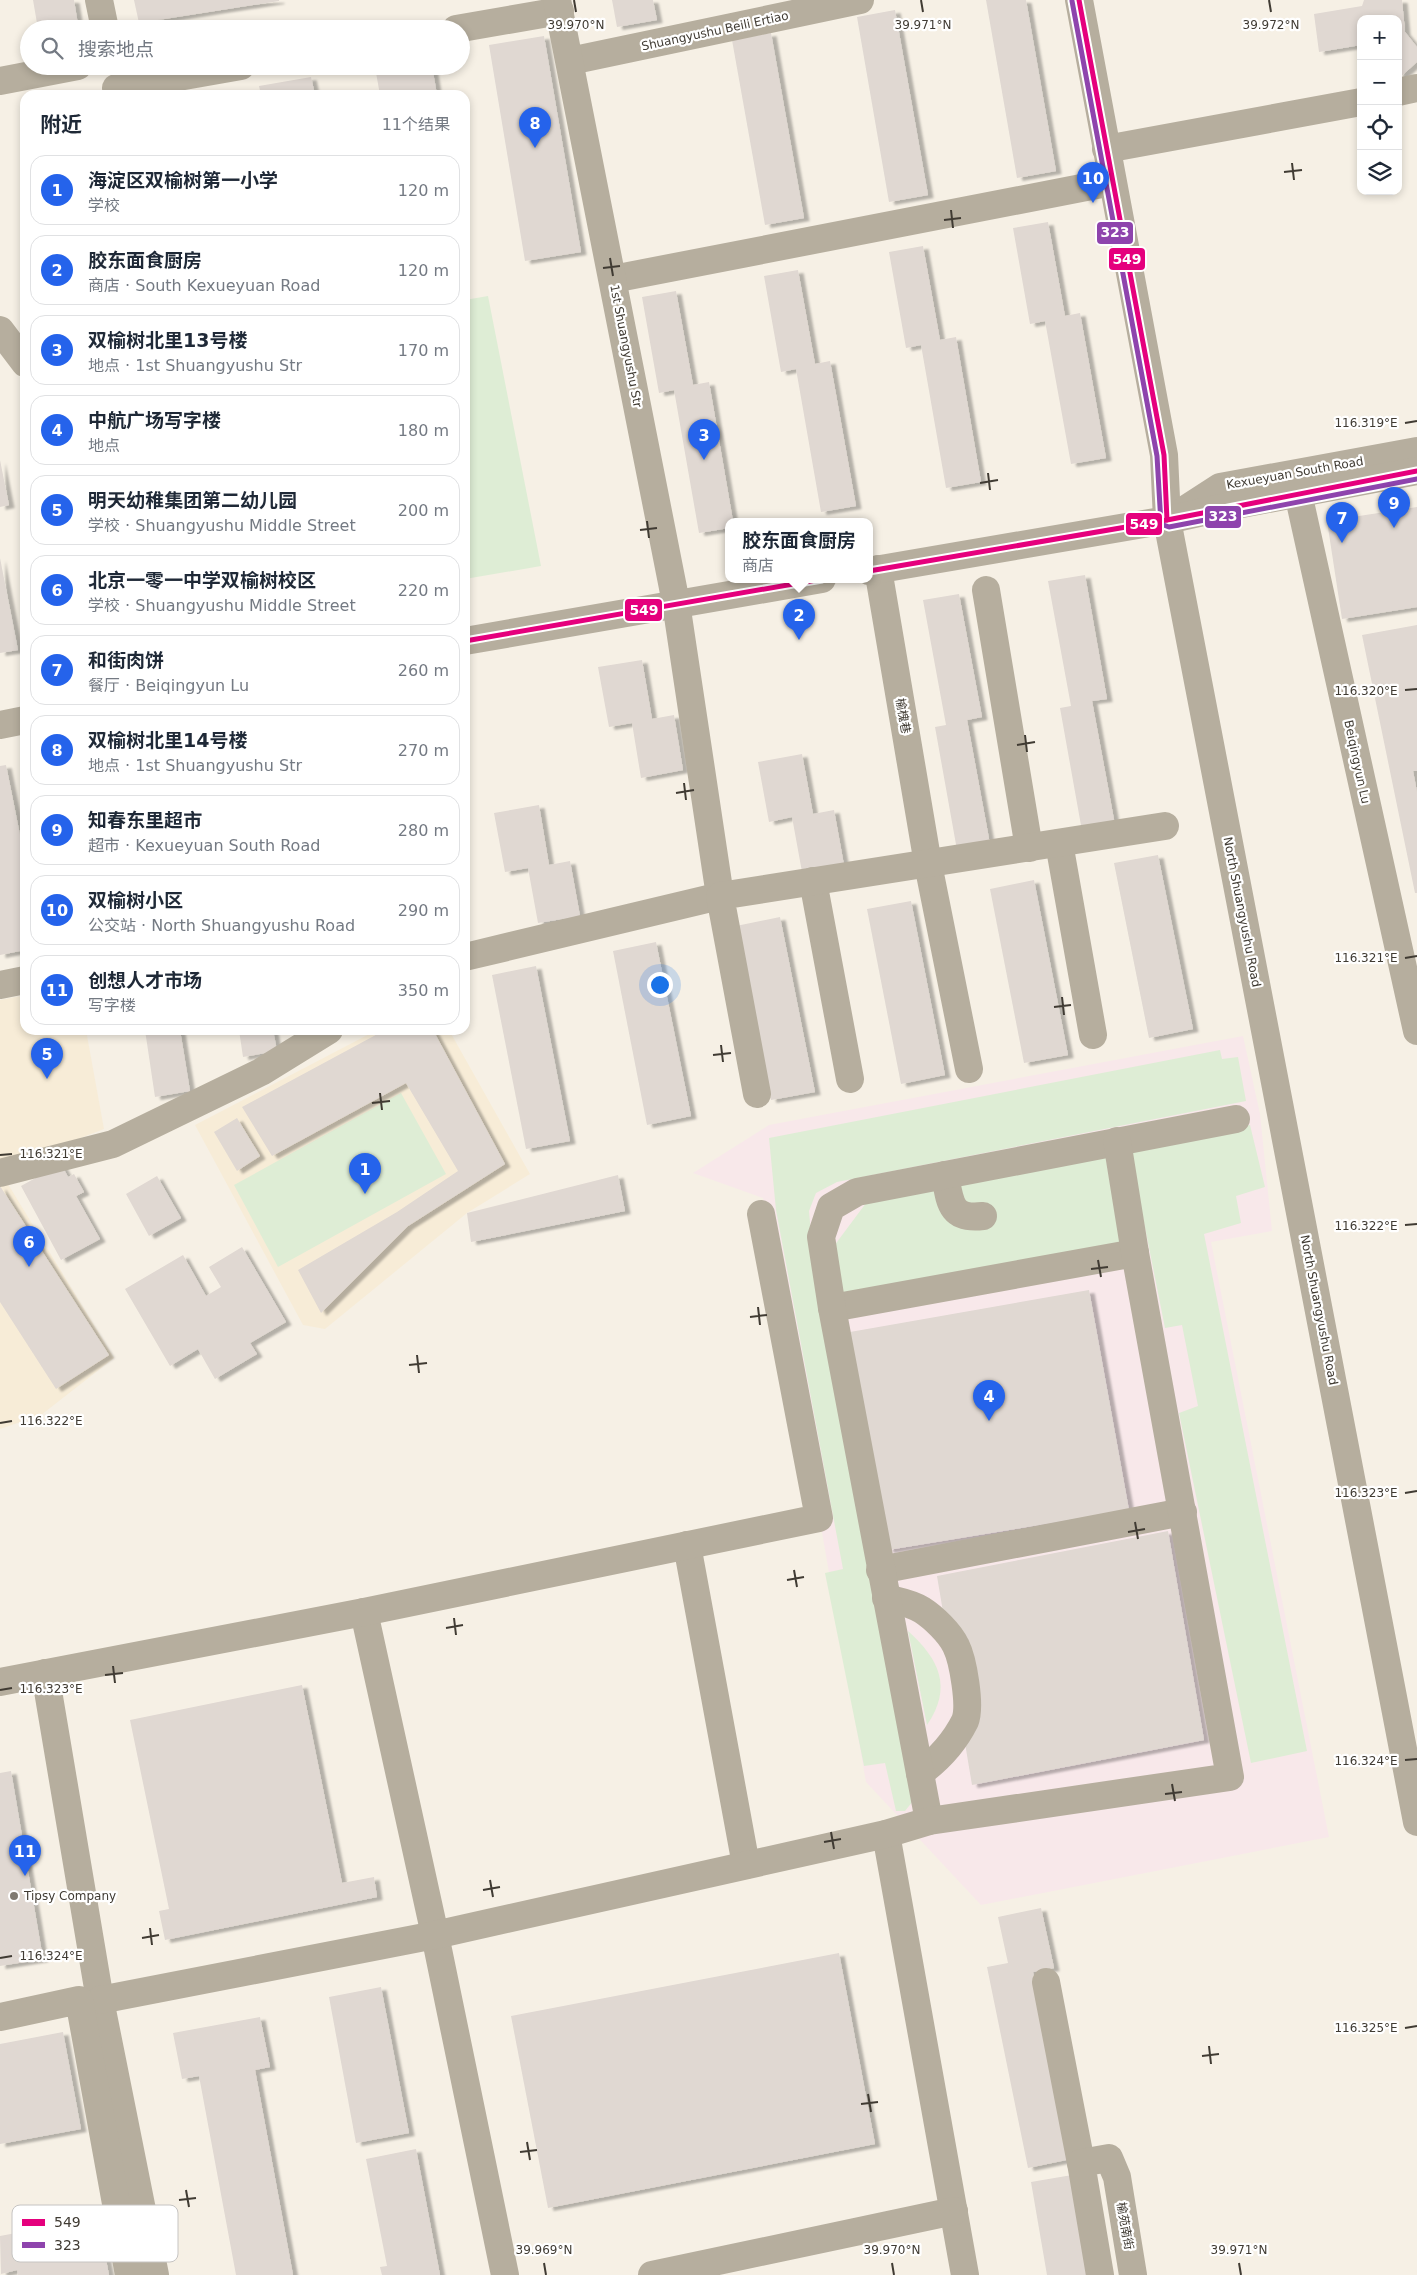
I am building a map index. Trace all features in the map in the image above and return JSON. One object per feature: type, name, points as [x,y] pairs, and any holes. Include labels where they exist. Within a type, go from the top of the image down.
[{"type":"street","points":[[99,0],[103,20]]},
{"type":"street","name":"Shuangyushu Beili Ertiao","points":[[570,61],[860,0]]},
{"type":"street","name":"North Shuangyushu Road","points":[[1078,0],[1164,456],[1167,520],[1417,1822]]},
{"type":"street","points":[[470,26],[559,5]]},
{"type":"street","name":"1st Shuangyushu Str","points":[[559,5],[676,603],[720,896],[757,1094]]},
{"type":"street","points":[[0,81],[31,75]]},
{"type":"street","points":[[115,83],[174,75]]},
{"type":"street","points":[[1402,91],[1417,88]]},
{"type":"street","points":[[1106,149],[1357,103]]},
{"type":"street","points":[[613,279],[1112,182]]},
{"type":"street","points":[[0,330],[20,356]]},
{"type":"street","name":"Kexueyuan South Road","points":[[1167,520],[1220,487],[1417,451]]},
{"type":"street","name":"Kexueyuan South Road","points":[[1167,520],[1417,471]]},
{"type":"street","name":"Beiqingyun Lu","points":[[1298,493],[1417,1031]]},
{"type":"street","points":[[873,570],[1167,520]]},
{"type":"street","name":"榆槐巷","points":[[873,570],[928,864],[969,1068]]},
{"type":"street","points":[[470,641],[676,603],[798,583]]},
{"type":"street","points":[[986,590],[1029,848]]},
{"type":"street","points":[[0,725],[20,721]]},
{"type":"street","points":[[470,957],[720,896],[1165,826]]},
{"type":"street","points":[[1059,843],[1093,1035]]},
{"type":"street","points":[[813,881],[850,1079]]},
{"type":"street","points":[[0,985],[20,981]]},
{"type":"street","points":[[0,1173],[113,1144],[261,1072],[321,1035]]},
{"type":"street","points":[[929,1821],[880,1570],[832,1308],[821,1237],[831,1207],[857,1192],[1236,1119]]},
{"type":"street","points":[[100,2000],[435,1935],[886,1834],[929,1821],[1230,1776],[1116,1141]]},
{"type":"street","points":[[945,1175],[949,1195],[955,1210],[964,1217],[984,1216]]},
{"type":"street","points":[[0,1682],[364,1612],[819,1518],[761,1214]]},
{"type":"street","points":[[832,1308],[1135,1253]]},
{"type":"street","points":[[880,1570],[1183,1512]]},
{"type":"street","points":[[687,1545],[746,1866]]},
{"type":"street","points":[[886,1598],[921,1609],[938,1623],[956,1645],[962,1667],[966,1692],[966,1719],[935,1762],[920,1773]]},
{"type":"street","points":[[364,1612],[435,1935],[505,2275]]},
{"type":"street","points":[[45,1673],[100,2000],[141,2205]]},
{"type":"street","points":[[886,1834],[965,2275]]},
{"type":"street","points":[[1046,1982],[1081,2163],[1100,2275]]},
{"type":"street","points":[[0,2017],[79,2000],[116,2205]]},
{"type":"street","name":"榆苑南街","points":[[1081,2163],[1109,2158],[1117,2177],[1133,2275]]},
{"type":"street","points":[[652,2275],[954,2211]]},
{"type":"street","points":[[127,2262],[129,2275]]},
{"type":"street","points":[[152,2262],[155,2275]]},
{"type":"shaded area","points":[[20,996],[20,1035],[87,1035],[104,1129],[41,1153],[0,1161],[0,1000]]},
{"type":"shaded area","points":[[367,1035],[452,1035],[530,1174],[467,1213],[325,1329],[303,1325],[195,1125]]},
{"type":"shaded area","points":[[1243,1036],[1260,1114],[1272,1231],[1211,1242],[1329,1837],[981,1905],[866,1782],[763,1198],[693,1173],[769,1125]]},
{"type":"shaded area","points":[[0,1176],[3,1176],[114,1358],[41,1415],[0,1429]]},
{"type":"green space","points":[[488,296],[541,566],[470,578],[470,299]]},
{"type":"green space","points":[[1220,1050],[1222,1059],[1238,1057],[1246,1101],[837,1182],[816,1193],[809,1211],[811,1234],[917,1796],[905,1811],[896,1811],[885,1763],[864,1766],[825,1573],[843,1569],[776,1210],[769,1138]]},
{"type":"green space","points":[[401,1093],[446,1174],[278,1267],[234,1185]]},
{"type":"green space","points":[[1250,1125],[1265,1187],[1236,1196],[1241,1223],[1204,1234],[1307,1751],[1251,1763],[1179,1413],[1198,1406],[1182,1325],[1165,1328],[1129,1147]]},
{"type":"green space","points":[[1105,1153],[1120,1241],[1111,1250],[842,1299],[834,1246],[869,1199]]},
{"type":"green space","points":[[908,1631],[928,1652],[939,1674],[941,1686],[939,1698],[935,1711],[927,1725]]},
{"type":"building","points":[[33,0],[74,0],[77,20],[36,20]]},
{"type":"building","points":[[134,0],[279,0],[158,20],[138,20]]},
{"type":"building","points":[[612,0],[653,0],[657,20],[617,27]]},
{"type":"building","points":[[986,0],[1026,0],[1056,171],[1017,178]]},
{"type":"building","points":[[1364,0],[1402,0],[1405,32],[1417,47],[1417,62],[1402,75],[1402,15],[1357,15],[1357,46],[1319,52],[1314,14],[1362,6]]},
{"type":"building","points":[[895,10],[928,195],[889,202],[857,17]]},
{"type":"building","points":[[771,33],[804,218],[765,225],[732,40]]},
{"type":"building","points":[[544,36],[581,252],[525,261],[489,45]]},
{"type":"building","points":[[376,75],[434,75],[436,90],[379,90]]},
{"type":"building","points":[[311,77],[314,90],[260,90],[259,86]]},
{"type":"building","points":[[1048,222],[1065,316],[1080,313],[1106,458],[1071,464],[1045,321],[1030,324],[1013,228]]},
{"type":"building","points":[[923,246],[940,340],[956,337],[981,482],[946,488],[921,345],[906,348],[889,252]]},
{"type":"building","points":[[798,270],[815,364],[830,361],[856,506],[821,512],[796,369],[781,372],[764,276]]},
{"type":"building","points":[[676,291],[693,385],[709,382],[732,518],[725,518],[725,529],[699,533],[674,390],[659,393],[642,297]]},
{"type":"building","points":[[0,460],[9,505],[0,507]]},
{"type":"building","points":[[1417,507],[1417,607],[1342,619],[1327,521]]},
{"type":"building","points":[[0,558],[18,650],[0,653]]},
{"type":"building","points":[[1085,575],[1107,699],[1092,701],[1115,825],[1082,831],[1060,708],[1071,706],[1048,581]]},
{"type":"building","points":[[959,594],[982,717],[967,720],[990,844],[957,850],[935,727],[946,725],[923,600]]},
{"type":"building","points":[[1417,625],[1417,771],[1413,771],[1417,792],[1417,893],[1415,893],[1362,635]]},
{"type":"building","points":[[642,660],[652,719],[674,715],[683,770],[641,778],[632,723],[609,727],[598,667]]},
{"type":"building","points":[[802,754],[813,814],[834,810],[844,865],[802,872],[792,817],[769,822],[758,762]]},
{"type":"building","points":[[6,765],[20,835],[20,951],[0,955],[0,766]]},
{"type":"building","points":[[539,805],[549,865],[570,861],[580,916],[538,923],[528,868],[505,872],[494,813]]},
{"type":"building","points":[[1158,855],[1193,1029],[1149,1038],[1114,863]]},
{"type":"building","points":[[1034,880],[1068,1055],[1024,1063],[990,889]]},
{"type":"building","points":[[911,901],[945,1075],[901,1084],[867,909]]},
{"type":"building","points":[[780,917],[815,1092],[771,1100],[736,926]]},
{"type":"building","points":[[656,942],[691,1116],[647,1125],[613,951]]},
{"type":"building","points":[[536,966],[570,1141],[526,1149],[492,975]]},
{"type":"building","points":[[146,1035],[181,1035],[190,1091],[155,1097]]},
{"type":"building","points":[[240,1035],[274,1035],[277,1051],[243,1057]]},
{"type":"building","points":[[376,1035],[436,1035],[505,1164],[408,1226],[321,1313],[298,1270],[397,1212],[458,1171],[406,1083],[272,1156],[242,1107]]},
{"type":"building","points":[[237,1118],[260,1156],[237,1171],[214,1132]]},
{"type":"building","points":[[61,1164],[68,1177],[74,1174],[84,1192],[76,1196],[100,1239],[61,1260],[21,1186]]},
{"type":"building","points":[[618,1175],[625,1211],[471,1242],[467,1213]]},
{"type":"building","points":[[157,1176],[181,1218],[149,1236],[126,1194]]},
{"type":"building","points":[[0,1186],[109,1355],[56,1389],[0,1302]]},
{"type":"building","points":[[242,1247],[286,1322],[250,1343],[257,1354],[215,1379],[198,1349],[170,1366],[125,1289],[183,1255],[206,1296],[221,1287],[209,1267]]},
{"type":"building","points":[[1089,1290],[1129,1510],[888,1550],[850,1332]]},
{"type":"building","points":[[1168,1531],[1204,1740],[972,1785],[937,1576]]},
{"type":"building","points":[[302,1685],[342,1883],[374,1877],[377,1897],[165,1940],[159,1911],[169,1909],[130,1720]]},
{"type":"building","points":[[11,1771],[43,1959],[0,1966],[0,1773]]},
{"type":"building","points":[[1041,1908],[1054,1968],[1033,1972],[1071,2159],[1028,2168],[987,1967],[1008,1963],[998,1917]]},
{"type":"building","points":[[839,1953],[875,2144],[548,2208],[511,2016]]},
{"type":"building","points":[[381,1987],[409,2133],[356,2143],[329,1997]]},
{"type":"building","points":[[260,2017],[270,2067],[255,2070],[293,2275],[236,2275],[199,2076],[182,2079],[173,2033]]},
{"type":"building","points":[[63,2032],[81,2129],[0,2144],[0,2044]]},
{"type":"building","points":[[416,2149],[440,2275],[382,2275],[380,2267],[387,2266],[366,2159]]},
{"type":"building","points":[[1072,2175],[1090,2275],[1047,2275],[1031,2182]]},
{"type":"building","points":[[12,2234],[12,2262],[107,2262],[109,2275],[18,2275],[17,2270],[1,2274],[0,2236]]},
{"type":"transit line","name":"549","points":[[1079,0],[1164,455],[1167,520]]},
{"type":"transit line","name":"323","points":[[1072,1],[1157,456],[1161,524],[1169,527],[1417,479]]},
{"type":"transit line","name":"549","points":[[873,570],[1167,520],[1417,471]]},
{"type":"transit line","name":"549","points":[[470,640],[799,583]]},
{"type":"place","name":"双榆树北里14号楼","points":[[535,148]]},
{"type":"place","name":"双榆树小区","points":[[1093,203]]},
{"type":"place","name":"双榆树北里13号楼","points":[[704,460]]},
{"type":"place","name":"知春东里超市","points":[[1394,528]]},
{"type":"place","name":"和街肉饼","points":[[1342,543]]},
{"type":"place","name":"胶东面食厨房","points":[[799,640]]},
{"type":"place","name":"明天幼稚集团第二幼儿园","points":[[47,1079]]},
{"type":"place","name":"海淀区双榆树第一小学","points":[[365,1194]]},
{"type":"place","name":"北京一零一中学双榆树校区","points":[[29,1267]]},
{"type":"place","name":"中航广场写字楼","points":[[989,1421]]},
{"type":"place","name":"创想人才市场","points":[[25,1876]]},
{"type":"place","name":"Tipsy Company","points":[[14,1896]]}]
